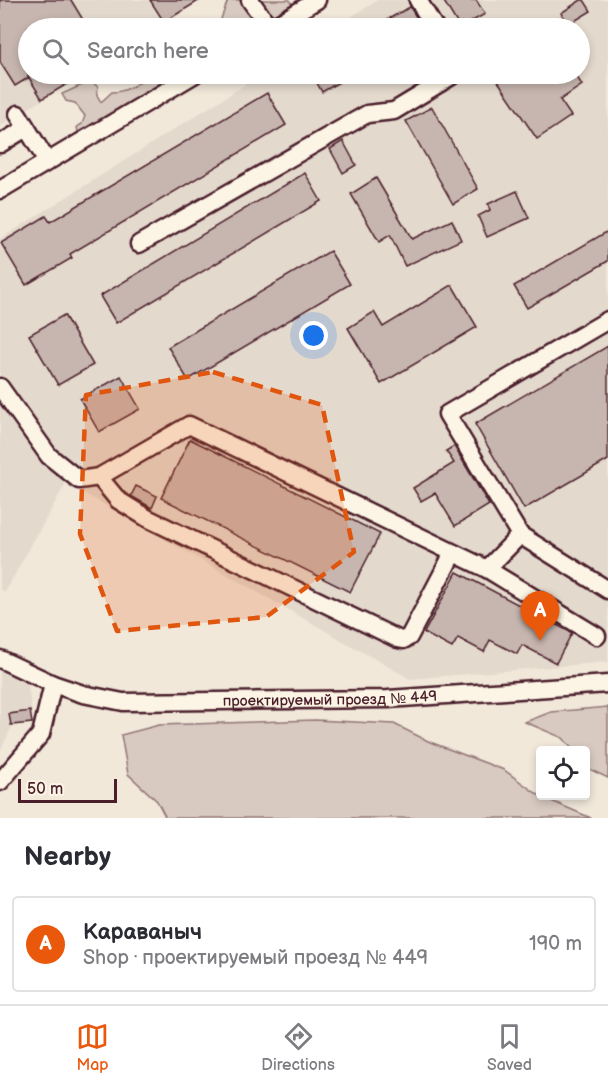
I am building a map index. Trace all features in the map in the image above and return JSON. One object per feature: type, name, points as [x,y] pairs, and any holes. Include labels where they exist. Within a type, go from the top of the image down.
[{"type":"street","points":[[250,0],[263,18]]},
{"type":"street","points":[[418,0],[429,18]]},
{"type":"street","points":[[286,18],[313,1]]},
{"type":"street","points":[[0,190],[178,84]]},
{"type":"street","points":[[139,244],[368,114],[394,111],[439,84]]},
{"type":"street","points":[[0,144],[22,121],[47,161]]},
{"type":"street","points":[[608,320],[447,414],[520,535],[608,590]]},
{"type":"street","points":[[0,387],[48,456],[80,480],[99,477],[189,425],[487,569],[597,636]]},
{"type":"street","points":[[99,477],[118,500],[147,518],[398,639],[403,640],[409,637],[453,553]]},
{"type":"street","points":[[487,569],[520,535]]},
{"type":"street","name":"проектируемый проезд № 449","points":[[0,659],[53,684],[83,694],[123,702],[388,699],[608,684]]},
{"type":"street","points":[[0,782],[41,734],[53,684]]},
{"type":"highlighted area","points":[[213,372],[322,405],[354,552],[266,617],[117,631],[80,534],[86,395]]},
{"type":"shaded area","points":[[0,0],[202,0],[174,18],[18,18],[18,84],[68,84],[0,126]]},
{"type":"shaded area","points":[[228,0],[290,0],[293,8],[280,17],[266,11],[257,18],[221,18]]},
{"type":"shaded area","points":[[378,0],[608,0],[608,662],[410,679],[66,483],[5,592],[0,589],[0,239],[246,84],[590,84],[590,18],[349,18]]},
{"type":"shaded area","points":[[84,84],[94,84],[98,87],[97,95],[101,102],[112,92],[133,86],[166,84],[83,134],[78,132],[77,127],[82,124],[85,116],[75,103],[66,101],[62,94]]},
{"type":"shaded area","points":[[0,664],[27,677],[33,723],[12,727],[0,751]]},
{"type":"shaded area","points":[[608,707],[608,778],[590,769],[590,746],[570,746],[563,738],[525,722],[551,712]]},
{"type":"shaded area","points":[[315,720],[394,724],[430,742],[504,770],[536,793],[536,800],[549,800],[591,818],[166,818],[157,801],[128,774],[121,735],[159,725]]},
{"type":"building","points":[[0,0],[71,0],[82,18],[18,18],[18,84],[15,86],[0,62]]},
{"type":"building","points":[[150,0],[200,0],[171,18],[161,18]]},
{"type":"building","points":[[443,0],[476,0],[485,14],[478,18],[454,18]]},
{"type":"building","points":[[581,0],[584,0],[591,11],[580,18],[564,18],[561,13]]},
{"type":"building","points":[[410,7],[417,18],[390,18]]},
{"type":"building","points":[[33,84],[67,84],[42,99]]},
{"type":"building","points":[[318,84],[336,84],[322,92]]},
{"type":"building","points":[[500,84],[581,84],[560,100],[571,116],[537,139]]},
{"type":"building","points":[[267,93],[286,125],[70,254],[72,258],[26,285],[1,243],[46,216],[50,222]]},
{"type":"building","points":[[432,107],[478,189],[453,204],[406,121]]},
{"type":"building","points":[[343,141],[356,165],[343,173],[330,149]]},
{"type":"building","points":[[305,173],[321,201],[116,323],[100,296]]},
{"type":"building","points":[[376,178],[412,239],[452,220],[461,240],[405,266],[390,235],[379,242],[351,194]]},
{"type":"building","points":[[517,191],[529,218],[487,237],[478,216],[490,210],[488,204]]},
{"type":"building","points":[[608,231],[608,261],[527,308],[514,286]]},
{"type":"building","points":[[330,251],[350,284],[188,380],[168,347]]},
{"type":"building","points":[[452,285],[477,327],[381,384],[348,328],[374,312],[383,327]]},
{"type":"building","points":[[64,315],[93,365],[58,385],[29,335]]},
{"type":"building","points":[[608,346],[608,460],[524,509],[475,424]]},
{"type":"building","points":[[121,376],[140,409],[99,432],[80,399]]},
{"type":"building","points":[[190,439],[380,534],[350,592],[161,498]]},
{"type":"building","points":[[454,446],[489,505],[455,526],[435,493],[421,501],[413,488],[454,463],[446,451]]},
{"type":"building","points":[[136,486],[157,496],[152,508],[131,496]]},
{"type":"building","points":[[457,572],[572,633],[556,663],[522,645],[517,654],[490,640],[484,652],[458,638],[452,648],[424,633]]},
{"type":"building","points":[[30,711],[32,723],[11,725],[9,714]]},
{"type":"place","name":"Караваныч","points":[[540,641]]}]
